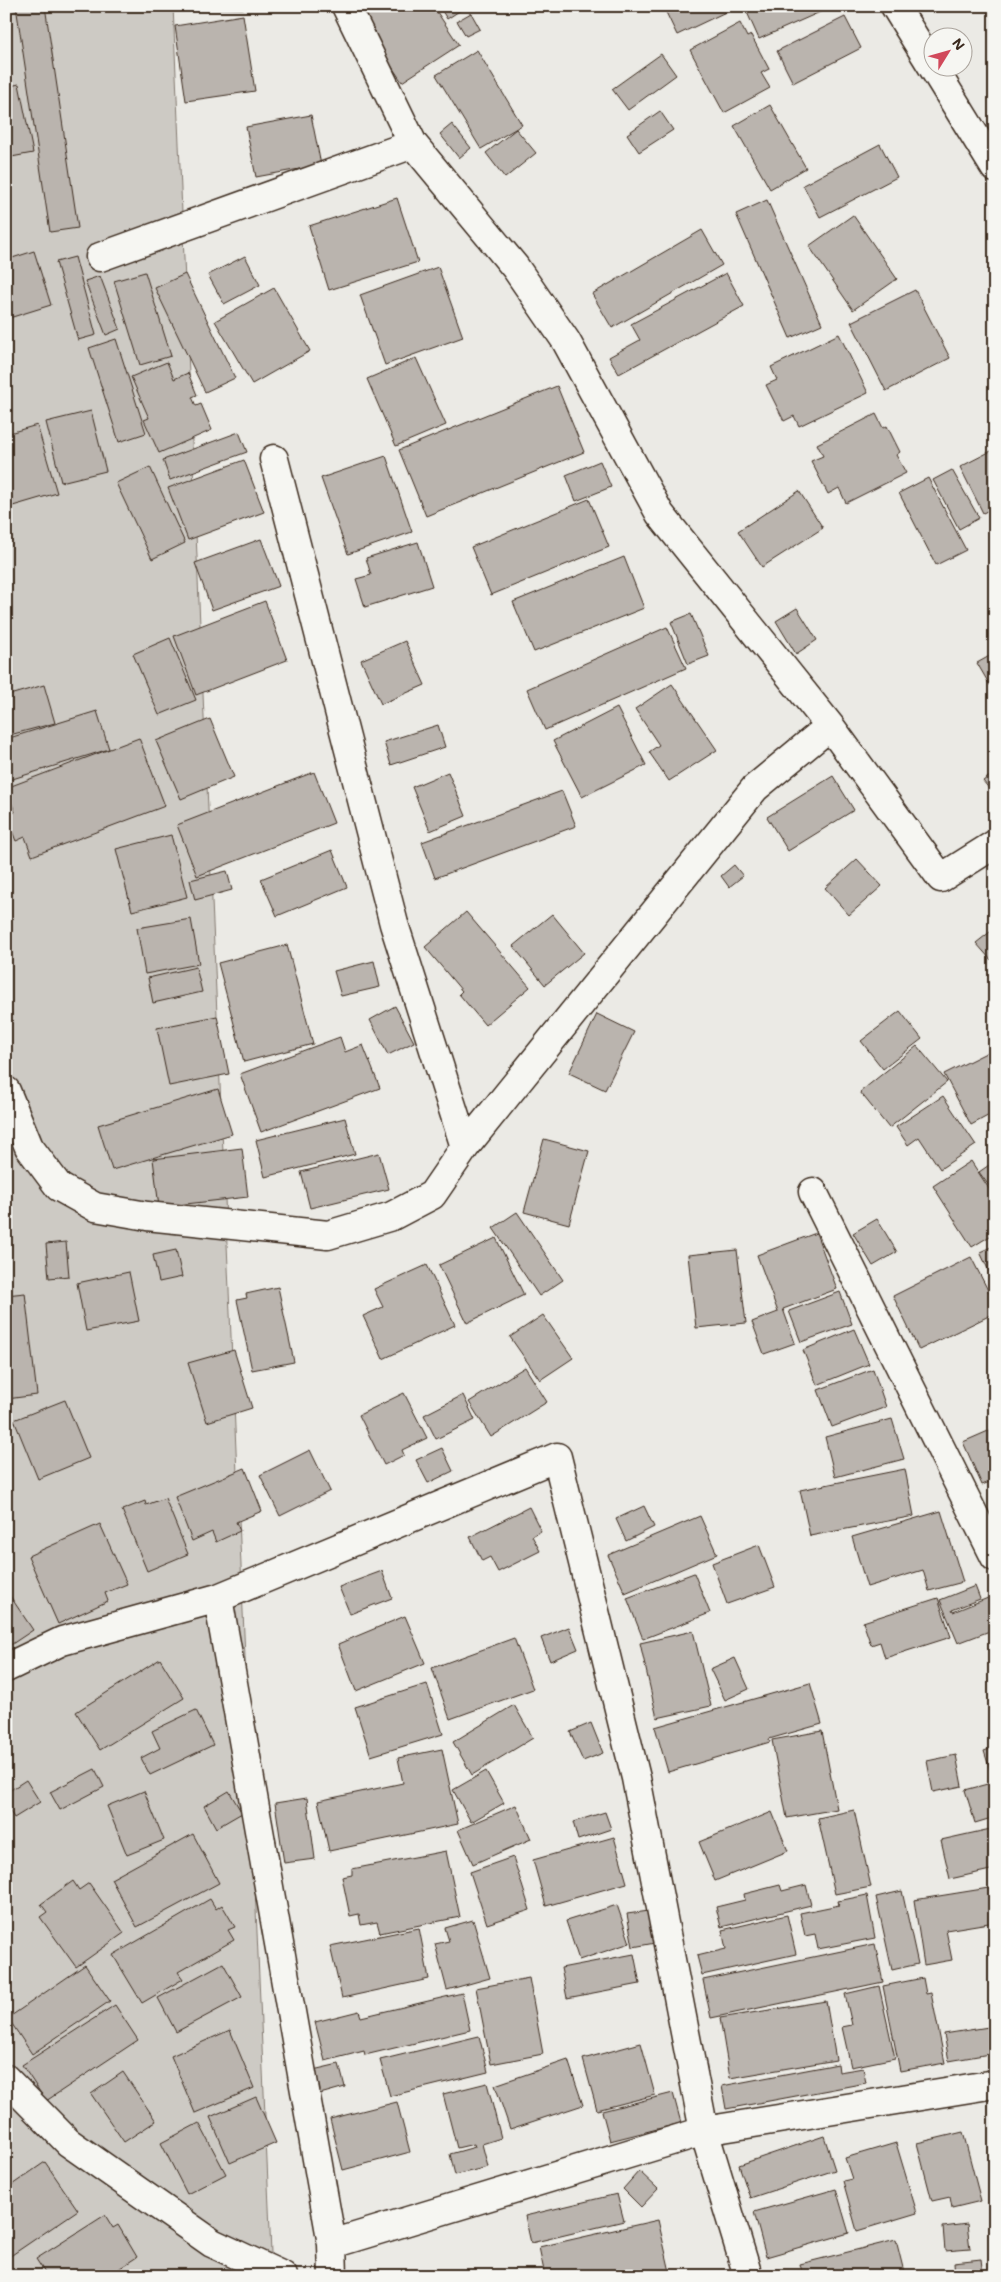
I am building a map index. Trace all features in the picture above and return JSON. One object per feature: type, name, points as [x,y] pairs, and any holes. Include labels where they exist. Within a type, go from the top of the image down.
[{"type":"street","points":[[346,6],[413,144],[516,267],[566,341],[660,514],[830,726],[941,878],[995,844]]},
{"type":"street","points":[[895,6],[995,168]]},
{"type":"street","points":[[100,258],[413,144]]},
{"type":"street","points":[[274,459],[394,924],[465,1147]]},
{"type":"street","points":[[6,1090],[29,1147],[59,1187],[95,1207],[147,1216],[328,1235],[392,1216],[432,1195],[465,1147],[755,788],[830,726]]},
{"type":"street","points":[[813,1192],[995,1557]]},
{"type":"street","points":[[6,1668],[62,1641],[218,1598],[557,1457],[636,1778],[704,2131],[748,2276]]},
{"type":"street","points":[[218,1598],[332,2244],[333,2276]]},
{"type":"street","points":[[6,2079],[68,2142],[212,2243],[283,2276]]},
{"type":"street","points":[[332,2244],[704,2131],[995,2084]]},
{"type":"shaded area","points":[[6,6],[173,6],[272,2276],[6,2276]]},
{"type":"building","points":[[16,6],[45,6],[78,228],[50,232]]},
{"type":"building","points":[[66,6],[130,6],[66,9]]},
{"type":"building","points":[[188,6],[271,6],[271,9],[188,8]]},
{"type":"building","points":[[379,6],[433,6],[459,45],[402,82],[360,19]]},
{"type":"building","points":[[439,6],[467,6],[447,19]]},
{"type":"building","points":[[663,6],[731,6],[732,9],[677,35]]},
{"type":"building","points":[[753,6],[826,6],[827,9],[759,39],[746,10]]},
{"type":"building","points":[[471,13],[480,29],[466,36],[457,21]]},
{"type":"building","points":[[243,15],[255,91],[186,101],[175,26]]},
{"type":"building","points":[[845,17],[861,48],[793,83],[777,51]]},
{"type":"building","points":[[740,23],[747,37],[751,35],[769,69],[761,73],[770,88],[724,113],[690,50]]},
{"type":"building","points":[[477,50],[522,125],[481,149],[436,75]]},
{"type":"building","points":[[661,54],[676,75],[628,110],[612,89]]},
{"type":"building","points":[[19,84],[33,153],[6,158],[6,87]]},
{"type":"building","points":[[770,105],[806,168],[770,189],[734,126]]},
{"type":"building","points":[[660,111],[673,130],[639,152],[627,134]]},
{"type":"building","points":[[311,115],[321,165],[256,177],[246,127]]},
{"type":"building","points":[[452,124],[471,148],[459,158],[440,134]]},
{"type":"building","points":[[516,129],[536,153],[505,178],[486,153]]},
{"type":"building","points":[[880,144],[897,177],[820,217],[803,185]]},
{"type":"building","points":[[397,198],[418,262],[329,290],[309,226]]},
{"type":"building","points":[[767,200],[822,324],[790,338],[736,214]]},
{"type":"building","points":[[853,215],[897,279],[853,310],[809,246]]},
{"type":"building","points":[[702,230],[722,265],[612,328],[592,294]]},
{"type":"building","points":[[34,251],[51,305],[6,319],[6,260]]},
{"type":"building","points":[[245,256],[260,285],[224,304],[208,275]]},
{"type":"building","points":[[75,257],[96,335],[78,340],[56,262]]},
{"type":"building","points":[[438,267],[463,337],[385,365],[360,295]]},
{"type":"building","points":[[145,272],[171,356],[140,365],[114,281]]},
{"type":"building","points":[[726,273],[744,306],[619,374],[609,357],[640,340],[631,324]]},
{"type":"building","points":[[185,274],[235,378],[205,392],[155,288]]},
{"type":"building","points":[[100,276],[120,329],[106,335],[85,281]]},
{"type":"building","points":[[274,288],[310,351],[252,384],[215,321]]},
{"type":"building","points":[[915,290],[950,358],[886,391],[851,322]]},
{"type":"building","points":[[839,334],[868,393],[799,426],[794,416],[784,421],[766,385],[777,380],[771,367]]},
{"type":"building","points":[[116,339],[146,433],[119,442],[89,348]]},
{"type":"building","points":[[416,358],[446,425],[396,446],[367,379]]},
{"type":"building","points":[[167,362],[174,379],[188,373],[197,395],[192,397],[196,406],[201,404],[212,430],[159,453],[144,420],[149,418],[131,377]]},
{"type":"building","points":[[557,386],[584,452],[426,516],[399,450]]},
{"type":"building","points":[[91,411],[106,471],[61,482],[46,422]]},
{"type":"building","points":[[876,414],[883,428],[887,426],[900,452],[896,455],[906,473],[846,503],[839,488],[828,494],[811,461],[823,456],[817,444]]},
{"type":"building","points":[[37,425],[57,493],[6,508],[6,434]]},
{"type":"building","points":[[239,432],[247,452],[170,480],[163,460]]},
{"type":"building","points":[[995,449],[995,507],[983,513],[960,467]]},
{"type":"building","points":[[386,456],[412,532],[348,554],[321,478]]},
{"type":"building","points":[[244,460],[264,512],[188,540],[168,488]]},
{"type":"building","points":[[600,461],[611,487],[576,501],[566,475]]},
{"type":"building","points":[[150,467],[185,543],[152,559],[116,483]]},
{"type":"building","points":[[952,470],[979,518],[959,529],[933,480]]},
{"type":"building","points":[[928,478],[966,550],[936,565],[899,493]]},
{"type":"building","points":[[799,491],[823,528],[762,567],[738,531]]},
{"type":"building","points":[[589,499],[609,547],[491,595],[471,547]]},
{"type":"building","points":[[261,539],[279,586],[212,610],[195,563]]},
{"type":"building","points":[[418,542],[432,586],[365,607],[356,579],[371,575],[366,558]]},
{"type":"building","points":[[624,557],[644,608],[534,652],[513,602]]},
{"type":"building","points":[[265,601],[287,660],[196,695],[174,636]]},
{"type":"building","points":[[797,608],[817,640],[796,654],[776,621]]},
{"type":"building","points":[[691,614],[709,656],[688,664],[671,622]]},
{"type":"building","points":[[667,627],[686,668],[545,730],[527,689]]},
{"type":"building","points":[[170,638],[196,700],[159,715],[133,654]]},
{"type":"building","points":[[405,641],[425,685],[381,704],[361,660]]},
{"type":"building","points":[[995,653],[995,694],[977,663]]},
{"type":"building","points":[[672,684],[717,750],[669,781],[649,752],[659,745],[635,709]]},
{"type":"building","points":[[44,685],[55,723],[6,736],[6,696]]},
{"type":"building","points":[[617,708],[646,765],[582,797],[553,741]]},
{"type":"building","points":[[97,711],[109,749],[6,781],[6,739]]},
{"type":"building","points":[[210,719],[234,777],[181,799],[156,741]]},
{"type":"building","points":[[438,725],[445,747],[391,765],[384,742]]},
{"type":"building","points":[[139,738],[165,806],[32,856],[25,837],[16,841],[6,816],[15,812],[6,788]]},
{"type":"building","points":[[314,772],[334,823],[197,876],[177,825]]},
{"type":"building","points":[[448,772],[466,816],[430,831],[412,787]]},
{"type":"building","points":[[995,772],[995,796],[983,781]]},
{"type":"building","points":[[833,776],[854,810],[788,851],[767,817]]},
{"type":"building","points":[[562,791],[576,826],[435,878],[422,842]]},
{"type":"building","points":[[171,835],[187,897],[132,911],[116,849]]},
{"type":"building","points":[[332,850],[347,887],[277,916],[261,879]]},
{"type":"building","points":[[857,859],[882,886],[849,915],[825,888]]},
{"type":"building","points":[[734,865],[743,876],[729,887],[721,876]]},
{"type":"building","points":[[227,871],[232,890],[195,900],[190,880]]},
{"type":"building","points":[[466,912],[530,987],[485,1025],[459,994],[462,991],[425,947]]},
{"type":"building","points":[[552,914],[584,953],[545,985],[513,946]]},
{"type":"building","points":[[191,919],[199,964],[145,974],[137,928]]},
{"type":"building","points":[[995,928],[995,956],[991,960],[976,943]]},
{"type":"building","points":[[287,945],[313,1044],[244,1062],[218,963]]},
{"type":"building","points":[[374,961],[380,987],[341,996],[334,971]]},
{"type":"building","points":[[196,967],[202,992],[153,1003],[148,978]]},
{"type":"building","points":[[395,1006],[414,1042],[388,1055],[370,1020]]},
{"type":"building","points":[[900,1011],[922,1039],[883,1069],[861,1041]]},
{"type":"building","points":[[597,1014],[634,1032],[605,1090],[569,1073]]},
{"type":"building","points":[[217,1016],[229,1074],[169,1086],[157,1028]]},
{"type":"building","points":[[340,1037],[345,1052],[363,1045],[380,1088],[261,1132],[240,1074]]},
{"type":"building","points":[[995,1037],[995,1048],[990,1039]]},
{"type":"building","points":[[917,1046],[947,1082],[889,1128],[860,1092]]},
{"type":"building","points":[[990,1051],[995,1061],[995,1112],[971,1125],[944,1074]]},
{"type":"building","points":[[218,1089],[232,1134],[112,1170],[98,1125]]},
{"type":"building","points":[[943,1096],[976,1145],[940,1169],[919,1137],[908,1145],[896,1127]]},
{"type":"building","points":[[345,1118],[355,1154],[265,1177],[256,1140]]},
{"type":"building","points":[[544,1139],[589,1151],[569,1224],[524,1212]]},
{"type":"building","points":[[242,1148],[248,1197],[159,1207],[153,1159]]},
{"type":"building","points":[[379,1153],[389,1189],[310,1208],[301,1172]]},
{"type":"building","points":[[971,1161],[995,1198],[995,1233],[972,1247],[933,1186]]},
{"type":"building","points":[[995,1161],[995,1194],[979,1172]]},
{"type":"building","points":[[517,1212],[563,1280],[539,1296],[493,1228]]},
{"type":"building","points":[[877,1219],[897,1252],[873,1266],[853,1233]]},
{"type":"building","points":[[816,1233],[837,1289],[783,1309],[795,1343],[764,1354],[752,1322],[778,1312],[757,1255]]},
{"type":"building","points":[[496,1238],[524,1295],[467,1323],[439,1265]]},
{"type":"building","points":[[66,1242],[69,1276],[49,1278],[46,1244]]},
{"type":"building","points":[[995,1245],[995,1284],[980,1252]]},
{"type":"building","points":[[176,1250],[182,1277],[159,1282],[153,1255]]},
{"type":"building","points":[[737,1250],[746,1323],[696,1328],[688,1255]]},
{"type":"building","points":[[971,1257],[995,1304],[995,1313],[919,1350],[893,1296]]},
{"type":"building","points":[[427,1265],[455,1325],[383,1359],[363,1316],[383,1307],[374,1289]]},
{"type":"building","points":[[129,1272],[139,1321],[86,1331],[77,1283]]},
{"type":"building","points":[[278,1287],[294,1362],[252,1370],[237,1300],[247,1298],[246,1294]]},
{"type":"building","points":[[840,1292],[852,1324],[801,1342],[789,1311]]},
{"type":"building","points":[[25,1293],[37,1395],[7,1399],[6,1295]]},
{"type":"building","points":[[543,1315],[573,1358],[540,1380],[510,1337]]},
{"type":"building","points":[[854,1329],[869,1364],[817,1385],[803,1350]]},
{"type":"building","points":[[234,1350],[252,1408],[207,1422],[188,1363]]},
{"type":"building","points":[[525,1367],[547,1402],[491,1437],[469,1402]]},
{"type":"building","points":[[873,1369],[886,1407],[832,1427],[818,1390]]},
{"type":"building","points":[[404,1393],[427,1438],[402,1450],[404,1455],[384,1465],[359,1415]]},
{"type":"building","points":[[463,1395],[475,1420],[436,1439],[424,1415]]},
{"type":"building","points":[[65,1400],[89,1458],[38,1479],[14,1420]]},
{"type":"building","points":[[892,1419],[904,1459],[835,1477],[825,1437]]},
{"type":"building","points":[[995,1428],[995,1480],[982,1485],[963,1442]]},
{"type":"building","points":[[442,1448],[453,1471],[428,1483],[416,1460]]},
{"type":"building","points":[[310,1450],[330,1491],[280,1516],[260,1475]]},
{"type":"building","points":[[245,1468],[262,1511],[236,1522],[240,1531],[216,1542],[212,1532],[192,1541],[175,1497]]},
{"type":"building","points":[[905,1469],[914,1516],[810,1536],[800,1490]]},
{"type":"building","points":[[165,1498],[188,1554],[147,1571],[122,1510],[145,1501],[146,1505]]},
{"type":"building","points":[[644,1506],[654,1527],[626,1541],[616,1519]]},
{"type":"building","points":[[529,1507],[541,1531],[532,1536],[540,1551],[498,1572],[490,1557],[482,1561],[470,1537]]},
{"type":"building","points":[[941,1511],[963,1582],[929,1591],[923,1570],[867,1587],[852,1537]]},
{"type":"building","points":[[700,1516],[717,1554],[625,1593],[608,1555]]},
{"type":"building","points":[[100,1524],[127,1584],[105,1593],[108,1601],[58,1624],[28,1556]]},
{"type":"building","points":[[759,1545],[775,1587],[727,1604],[712,1563]]},
{"type":"building","points":[[382,1571],[392,1598],[350,1614],[339,1587]]},
{"type":"building","points":[[694,1573],[710,1613],[643,1639],[627,1598]]},
{"type":"building","points":[[975,1586],[980,1599],[952,1610],[953,1612],[988,1598],[995,1614],[995,1629],[958,1643],[940,1600]]},
{"type":"building","points":[[6,1590],[33,1630],[6,1648]]},
{"type":"building","points":[[938,1598],[951,1637],[885,1658],[880,1642],[871,1645],[863,1622]]},
{"type":"building","points":[[405,1616],[425,1663],[356,1691],[338,1644]]},
{"type":"building","points":[[569,1627],[578,1649],[550,1661],[541,1638]]},
{"type":"building","points":[[693,1631],[711,1706],[657,1718],[640,1643]]},
{"type":"building","points":[[514,1638],[533,1689],[450,1719],[432,1668]]},
{"type":"building","points":[[735,1658],[749,1689],[725,1700],[710,1669]]},
{"type":"building","points":[[160,1659],[184,1698],[100,1750],[76,1712]]},
{"type":"building","points":[[810,1683],[822,1724],[769,1739],[770,1742],[668,1772],[655,1727]]},
{"type":"building","points":[[427,1684],[443,1734],[371,1756],[355,1707]]},
{"type":"building","points":[[514,1705],[533,1738],[472,1775],[453,1742]]},
{"type":"building","points":[[196,1710],[213,1745],[150,1775],[141,1758],[160,1748],[152,1731]]},
{"type":"building","points":[[591,1723],[603,1753],[583,1761],[570,1732]]},
{"type":"building","points":[[822,1731],[837,1809],[787,1818],[772,1740]]},
{"type":"building","points":[[995,1747],[995,1768],[990,1770],[984,1751]]},
{"type":"building","points":[[442,1749],[458,1824],[329,1851],[318,1801],[403,1783],[398,1758]]},
{"type":"building","points":[[956,1755],[962,1786],[933,1792],[927,1761]]},
{"type":"building","points":[[95,1769],[104,1787],[60,1810],[50,1792]]},
{"type":"building","points":[[486,1771],[504,1803],[471,1822],[453,1790]]},
{"type":"building","points":[[26,1780],[40,1802],[14,1818],[6,1805],[6,1793]]},
{"type":"building","points":[[995,1782],[995,1817],[975,1823],[965,1790]]},
{"type":"building","points":[[144,1791],[164,1840],[127,1855],[107,1806]]},
{"type":"building","points":[[229,1791],[242,1813],[216,1828],[204,1806]]},
{"type":"building","points":[[307,1798],[315,1859],[284,1863],[275,1803]]},
{"type":"building","points":[[516,1805],[531,1839],[473,1864],[458,1830]]},
{"type":"building","points":[[854,1810],[871,1887],[835,1894],[818,1818]]},
{"type":"building","points":[[605,1812],[611,1829],[578,1840],[573,1822]]},
{"type":"building","points":[[772,1812],[788,1851],[715,1881],[699,1842]]},
{"type":"building","points":[[995,1828],[995,1869],[950,1879],[941,1840]]},
{"type":"building","points":[[193,1834],[219,1883],[137,1927],[111,1879]]},
{"type":"building","points":[[614,1837],[627,1883],[546,1906],[533,1860]]},
{"type":"building","points":[[446,1851],[460,1917],[380,1933],[377,1922],[361,1925],[359,1914],[350,1916],[342,1877],[352,1875],[352,1869]]},
{"type":"building","points":[[513,1857],[530,1910],[487,1924],[470,1872]]},
{"type":"building","points":[[73,1881],[79,1890],[89,1883],[124,1933],[76,1967],[40,1917],[47,1912],[41,1904]]},
{"type":"building","points":[[780,1885],[782,1891],[806,1885],[811,1905],[721,1927],[716,1907],[745,1900],[744,1894]]},
{"type":"building","points":[[995,1887],[995,1922],[946,1930],[952,1960],[924,1965],[914,1900]]},
{"type":"building","points":[[902,1891],[918,1964],[892,1970],[876,1897]]},
{"type":"building","points":[[867,1895],[875,1938],[818,1949],[815,1934],[805,1936],[800,1913],[839,1905],[838,1901]]},
{"type":"building","points":[[210,1899],[216,1909],[222,1905],[235,1927],[228,1930],[234,1940],[178,1972],[183,1979],[142,2003],[113,1955]]},
{"type":"building","points":[[617,1905],[630,1943],[579,1960],[566,1921]]},
{"type":"building","points":[[649,1911],[655,1943],[633,1947],[627,1914]]},
{"type":"building","points":[[787,1915],[796,1954],[702,1975],[697,1956],[726,1949],[722,1930]]},
{"type":"building","points":[[473,1920],[490,1978],[447,1990],[435,1944],[449,1941],[445,1928]]},
{"type":"building","points":[[419,1928],[429,1979],[342,1998],[330,1946]]},
{"type":"building","points":[[875,1944],[883,1982],[711,2018],[703,1980]]},
{"type":"building","points":[[634,1954],[640,1984],[567,1998],[561,1968]]},
{"type":"building","points":[[223,1963],[242,1997],[176,2032],[158,1998]]},
{"type":"building","points":[[85,1965],[110,2001],[32,2054],[8,2018]]},
{"type":"building","points":[[529,1978],[543,2054],[491,2064],[476,1988]]},
{"type":"building","points":[[923,1978],[926,1994],[931,1993],[945,2063],[900,2071],[883,1986]]},
{"type":"building","points":[[879,1986],[895,2058],[851,2067],[842,2027],[852,2025],[845,1994]]},
{"type":"building","points":[[462,1993],[470,2030],[365,2055],[364,2051],[325,2061],[315,2022],[359,2011],[361,2017]]},
{"type":"building","points":[[826,2001],[836,2060],[730,2078],[720,2018]]},
{"type":"building","points":[[115,2005],[138,2040],[46,2101],[22,2065]]},
{"type":"building","points":[[995,2026],[995,2053],[949,2061],[944,2034]]},
{"type":"building","points":[[230,2030],[254,2088],[195,2113],[171,2056]]},
{"type":"building","points":[[479,2036],[488,2072],[390,2096],[380,2060]]},
{"type":"building","points":[[641,2043],[655,2095],[597,2110],[583,2059]]},
{"type":"building","points":[[568,2060],[583,2105],[510,2129],[495,2085]]},
{"type":"building","points":[[339,2064],[345,2087],[320,2094],[313,2070]]},
{"type":"building","points":[[838,2064],[839,2072],[863,2068],[866,2083],[726,2109],[722,2086]]},
{"type":"building","points":[[123,2072],[156,2121],[124,2142],[91,2094]]},
{"type":"building","points":[[487,2083],[501,2138],[482,2144],[488,2167],[455,2175],[450,2154],[475,2147],[474,2144],[457,2148],[443,2094]]},
{"type":"building","points":[[673,2093],[681,2123],[610,2141],[602,2111]]},
{"type":"building","points":[[256,2097],[276,2143],[230,2163],[210,2117]]},
{"type":"building","points":[[397,2102],[410,2152],[343,2170],[330,2119]]},
{"type":"building","points":[[199,2123],[226,2174],[187,2194],[161,2143]]},
{"type":"building","points":[[963,2132],[981,2201],[952,2208],[950,2197],[932,2201],[917,2143]]},
{"type":"building","points":[[824,2136],[835,2170],[750,2198],[739,2165]]},
{"type":"building","points":[[896,2143],[917,2213],[857,2231],[843,2181],[852,2179],[845,2158]]},
{"type":"building","points":[[45,2162],[78,2210],[6,2259],[6,2189]]},
{"type":"building","points":[[639,2171],[658,2189],[641,2207],[623,2189]]},
{"type":"building","points":[[836,2189],[849,2233],[766,2257],[754,2212]]},
{"type":"building","points":[[617,2194],[624,2221],[531,2243],[525,2216]]},
{"type":"building","points":[[105,2215],[113,2228],[118,2225],[137,2257],[108,2276],[47,2276],[36,2259]]},
{"type":"building","points":[[658,2220],[671,2276],[545,2276],[539,2247]]},
{"type":"building","points":[[967,2224],[970,2249],[945,2251],[943,2227]]},
{"type":"building","points":[[896,2240],[905,2276],[803,2276],[800,2264]]},
{"type":"building","points":[[981,2259],[983,2276],[955,2276],[954,2262]]}]
